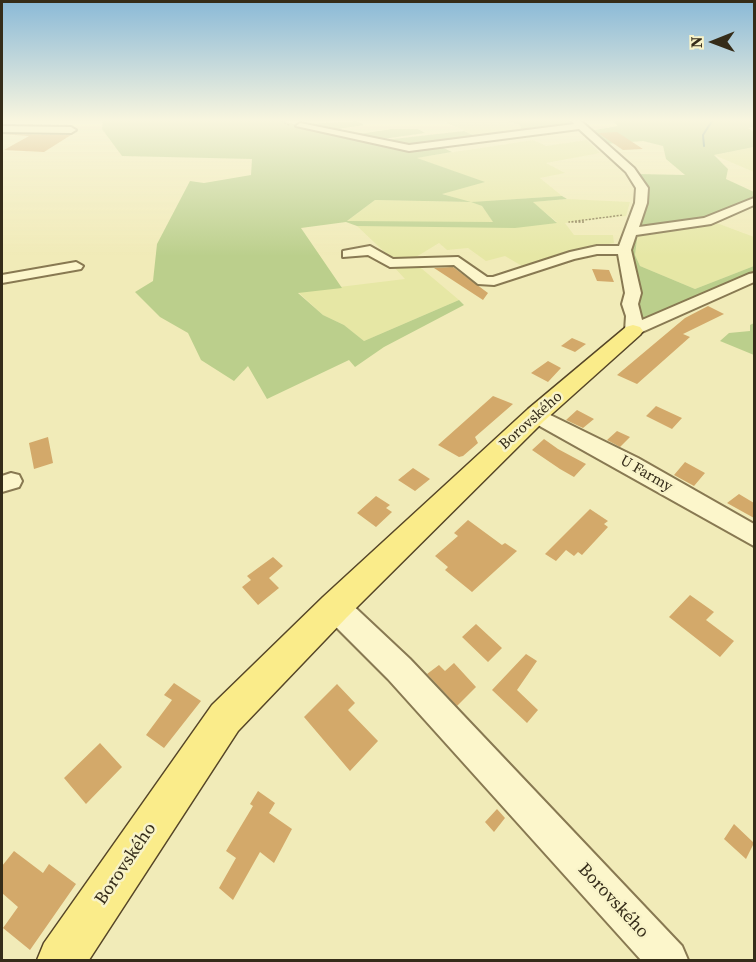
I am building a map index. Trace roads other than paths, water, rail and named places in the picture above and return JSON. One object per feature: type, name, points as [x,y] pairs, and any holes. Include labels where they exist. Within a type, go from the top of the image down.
[{"type":"main road","name":"Borovského","points":[[61,960],[225,718],[335,607],[637,318]]},
{"type":"street","points":[[626,166],[639,182],[642,195],[624,250],[637,318]]},
{"type":"street","points":[[630,231],[649,231],[707,221],[754,201]]},
{"type":"street","points":[[348,254],[370,250],[390,263],[430,260],[458,261],[483,281],[494,281],[570,256],[597,250],[624,250]]},
{"type":"street","points":[[2,279],[76,266]]},
{"type":"street","name":"Borovského","points":[[637,318],[754,278]]},
{"type":"street","name":"U Farmy","points":[[536,415],[630,464],[754,536]]},
{"type":"street","name":"Borovského","points":[[335,607],[399,669],[668,960]]}]
